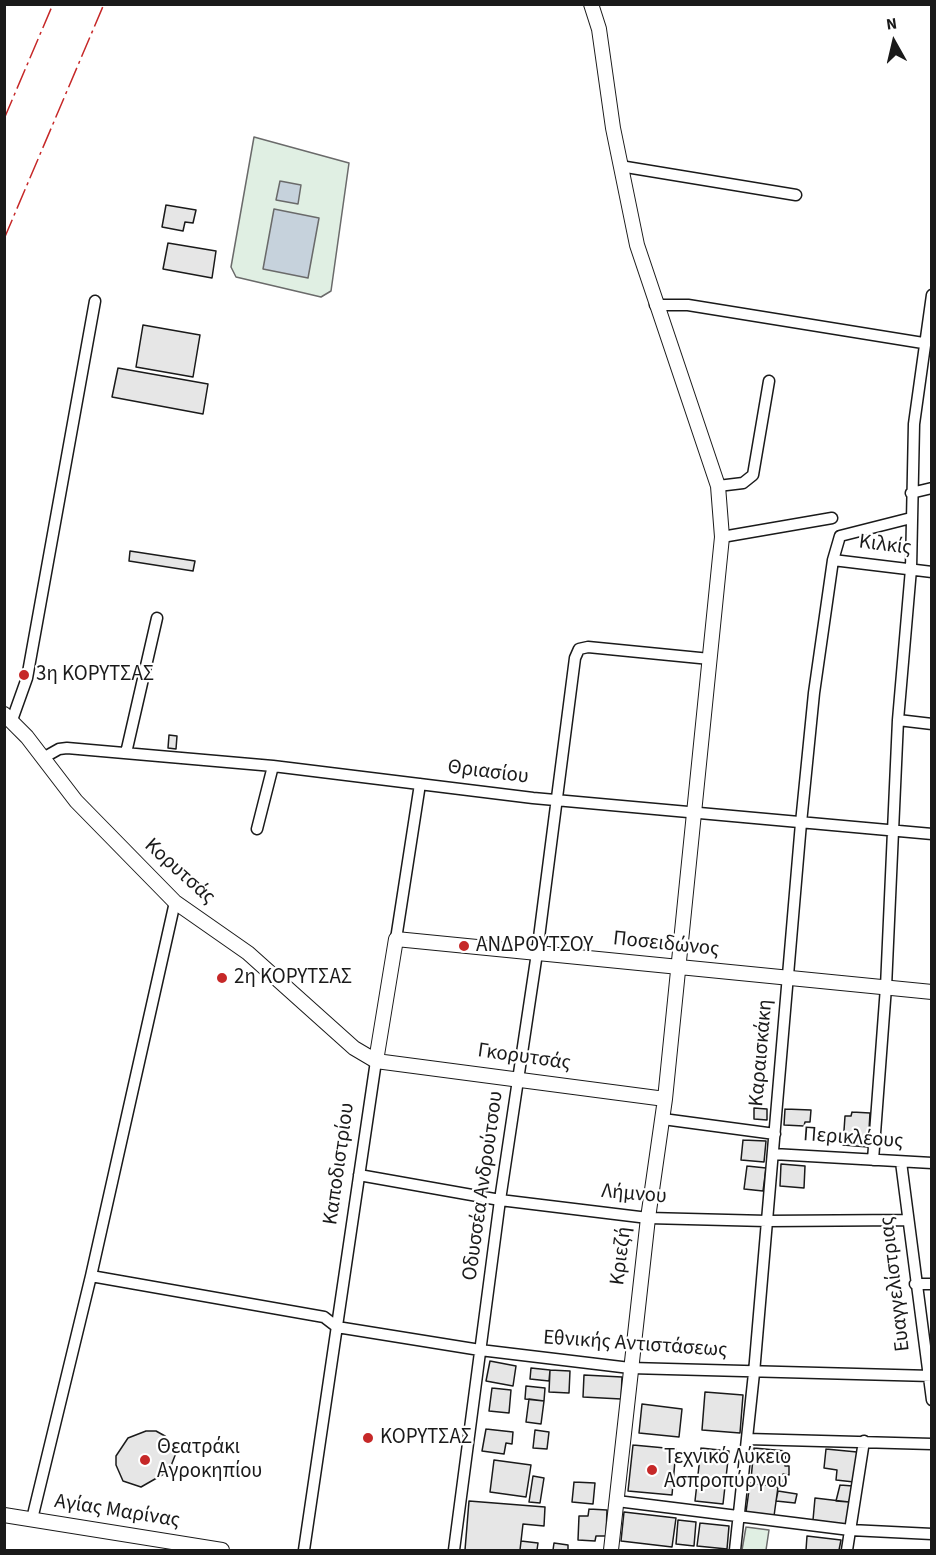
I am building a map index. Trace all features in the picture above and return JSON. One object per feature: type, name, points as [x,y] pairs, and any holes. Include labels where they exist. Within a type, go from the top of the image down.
[{"type":"street","name":"Κριεζή","points":[[591,4],[606,70],[620,166],[637,245],[655,305],[718,486],[723,537],[663,1119],[648,1218],[611,1551]]},
{"type":"street","points":[[620,166],[796,195]]},
{"type":"street","points":[[873,1160],[886,987],[891,831],[898,720],[911,569],[914,424],[923,343],[932,294]]},
{"type":"street","points":[[8,717],[27,678],[95,301]]},
{"type":"street","points":[[655,305],[688,305],[923,343]]},
{"type":"street","points":[[718,486],[743,483],[753,475],[770,381]]},
{"type":"street","points":[[911,493],[932,488]]},
{"type":"street","points":[[723,537],[832,518]]},
{"type":"street","name":"Καραισκάκη","points":[[735,1551],[754,1373],[801,823],[814,693],[833,560],[840,536],[911,518]]},
{"type":"street","name":"Κιλκίς","points":[[833,560],[932,572]]},
{"type":"street","points":[[126,753],[157,618]]},
{"type":"street","name":"Οδυσσέα Ανδρούτσου","points":[[454,1551],[500,1200],[537,953],[575,658],[579,649],[588,647],[710,659]]},
{"type":"street","name":"Κορυτσάς","points":[[8,717],[87,814],[175,902],[248,953],[354,1048],[376,1061]]},
{"type":"street","points":[[898,720],[932,724]]},
{"type":"street","name":"Θριασίου","points":[[43,758],[59,749],[67,748],[126,753],[273,766],[555,801],[932,834]]},
{"type":"street","points":[[257,829],[273,766]]},
{"type":"street","name":"Καποδιστρίου","points":[[304,1551],[376,1061],[420,784]]},
{"type":"street","points":[[32,1519],[91,1276],[175,902]]},
{"type":"street","name":"Ποσειδώνος","points":[[396,939],[932,992]]},
{"type":"street","name":"Γκορυτσάς","points":[[376,1061],[665,1099]]},
{"type":"street","points":[[663,1119],[775,1134]]},
{"type":"street","name":"Περικλέους","points":[[773,1154],[932,1163]]},
{"type":"street","name":"Ευαγγελίστριας","points":[[901,1162],[915,1284],[932,1400]]},
{"type":"street","name":"Λήμνου","points":[[360,1175],[500,1200],[648,1218],[767,1221],[908,1220]]},
{"type":"street","name":"Εθνικής Αντιστάσεως","points":[[91,1276],[324,1317],[337,1327],[480,1350],[630,1368],[929,1376]]},
{"type":"street","points":[[915,1284],[932,1284]]},
{"type":"street","points":[[747,1439],[932,1444]]},
{"type":"street","points":[[847,1551],[864,1442]]},
{"type":"street","points":[[617,1501],[850,1530],[932,1534]]},
{"type":"street","name":"Αγίας Μαρίνας","points":[[4,1515],[222,1551]]},
{"type":"green space","points":[[254,137],[349,163],[331,291],[321,297],[236,277],[231,267]]},
{"type":"green space","points":[[746,1527],[769,1530],[766,1550],[742,1550]]},
{"type":"shaded area","points":[[280,181],[301,185],[298,204],[276,200]]},
{"type":"shaded area","points":[[274,209],[319,218],[308,278],[263,269]]},
{"type":"building","points":[[166,205],[196,210],[193,223],[185,222],[183,231],[162,227]]},
{"type":"building","points":[[168,243],[216,251],[212,278],[163,269]]},
{"type":"building","points":[[143,325],[200,335],[193,377],[136,367]]},
{"type":"building","points":[[118,368],[208,384],[203,414],[112,397]]},
{"type":"building","points":[[130,551],[195,561],[193,571],[129,561]]},
{"type":"building","points":[[169,735],[177,736],[176,749],[168,748]]},
{"type":"building","points":[[754,1108],[767,1109],[767,1120],[754,1119]]},
{"type":"building","points":[[785,1109],[811,1110],[810,1122],[805,1122],[804,1126],[784,1125]]},
{"type":"building","points":[[852,1112],[870,1113],[868,1147],[843,1145],[845,1116],[851,1116]]},
{"type":"building","points":[[743,1140],[766,1141],[764,1162],[741,1160]]},
{"type":"building","points":[[781,1164],[805,1166],[804,1188],[780,1186]]},
{"type":"building","points":[[747,1166],[766,1168],[763,1191],[744,1189]]},
{"type":"building","points":[[490,1361],[516,1366],[513,1386],[486,1381]]},
{"type":"building","points":[[531,1368],[550,1370],[549,1381],[530,1379]]},
{"type":"building","points":[[550,1370],[570,1371],[569,1393],[549,1392]]},
{"type":"building","points":[[584,1375],[622,1377],[621,1399],[583,1397]]},
{"type":"building","points":[[526,1386],[545,1388],[544,1401],[525,1399]]},
{"type":"building","points":[[492,1388],[511,1390],[509,1413],[489,1411]]},
{"type":"building","points":[[705,1392],[743,1395],[740,1433],[702,1430]]},
{"type":"building","points":[[529,1399],[544,1401],[541,1424],[526,1422]]},
{"type":"building","points":[[642,1404],[682,1409],[679,1437],[639,1433]]},
{"type":"building","points":[[486,1429],[513,1432],[512,1444],[506,1443],[504,1454],[482,1451]]},
{"type":"building","points":[[535,1430],[549,1432],[547,1449],[533,1448]]},
{"type":"building","name":"Θεατράκι Αγροκηπίου","points":[[146,1431],[156,1431],[165,1436],[176,1453],[169,1471],[141,1487],[123,1481],[116,1465],[116,1456],[128,1438]]},
{"type":"building","name":"Τεχνικό Λύκειο Ασπροπύργου","points":[[633,1445],[676,1449],[672,1495],[628,1491]]},
{"type":"building","points":[[701,1448],[729,1451],[723,1504],[695,1501]]},
{"type":"building","points":[[754,1448],[786,1451],[785,1466],[789,1466],[789,1475],[783,1474],[782,1482],[751,1479]]},
{"type":"building","points":[[826,1449],[857,1452],[854,1482],[836,1480],[837,1470],[824,1468]]},
{"type":"building","points":[[494,1460],[531,1465],[526,1497],[490,1492]]},
{"type":"building","points":[[533,1476],[544,1478],[540,1503],[529,1502]]},
{"type":"building","points":[[574,1482],[595,1483],[593,1504],[572,1502]]},
{"type":"building","points":[[750,1483],[778,1487],[774,1516],[746,1512]]},
{"type":"building","points":[[840,1485],[853,1486],[849,1502],[836,1501]]},
{"type":"building","points":[[778,1491],[797,1494],[795,1503],[776,1501]]},
{"type":"building","points":[[815,1498],[849,1502],[847,1525],[813,1520]]},
{"type":"building","points":[[469,1501],[545,1507],[544,1526],[523,1524],[520,1550],[465,1550]]},
{"type":"building","points":[[589,1509],[607,1510],[606,1536],[596,1536],[595,1541],[578,1540],[579,1516],[588,1516]]},
{"type":"building","points":[[624,1512],[676,1518],[672,1547],[621,1541]]},
{"type":"building","points":[[678,1520],[696,1522],[694,1546],[676,1544]]},
{"type":"building","points":[[700,1523],[729,1526],[727,1549],[697,1546]]},
{"type":"building","points":[[807,1536],[841,1540],[839,1550],[806,1550]]},
{"type":"building","points":[[521,1541],[538,1543],[537,1550],[520,1550]]},
{"type":"building","points":[[554,1543],[568,1545],[568,1550],[553,1550]]},
{"type":"power","points":[[4,119],[53,4]]},
{"type":"power","points":[[4,239],[104,4]]},
{"type":"place","name":"3η ΚΟΡΥΤΣΑΣ","points":[[24,675]]},
{"type":"place","name":"ΑΝΔΡΟΥΤΣΟΥ","points":[[464,946]]},
{"type":"place","name":"2η ΚΟΡΥΤΣΑΣ","points":[[222,978]]},
{"type":"place","name":"ΚΟΡΥΤΣΑΣ","points":[[368,1438]]},
{"type":"place","name":"Θεατράκι Αγροκηπίου","points":[[145,1460]]},
{"type":"place","name":"Τεχνικό Λύκειο Ασπροπύργου","points":[[652,1470]]}]
